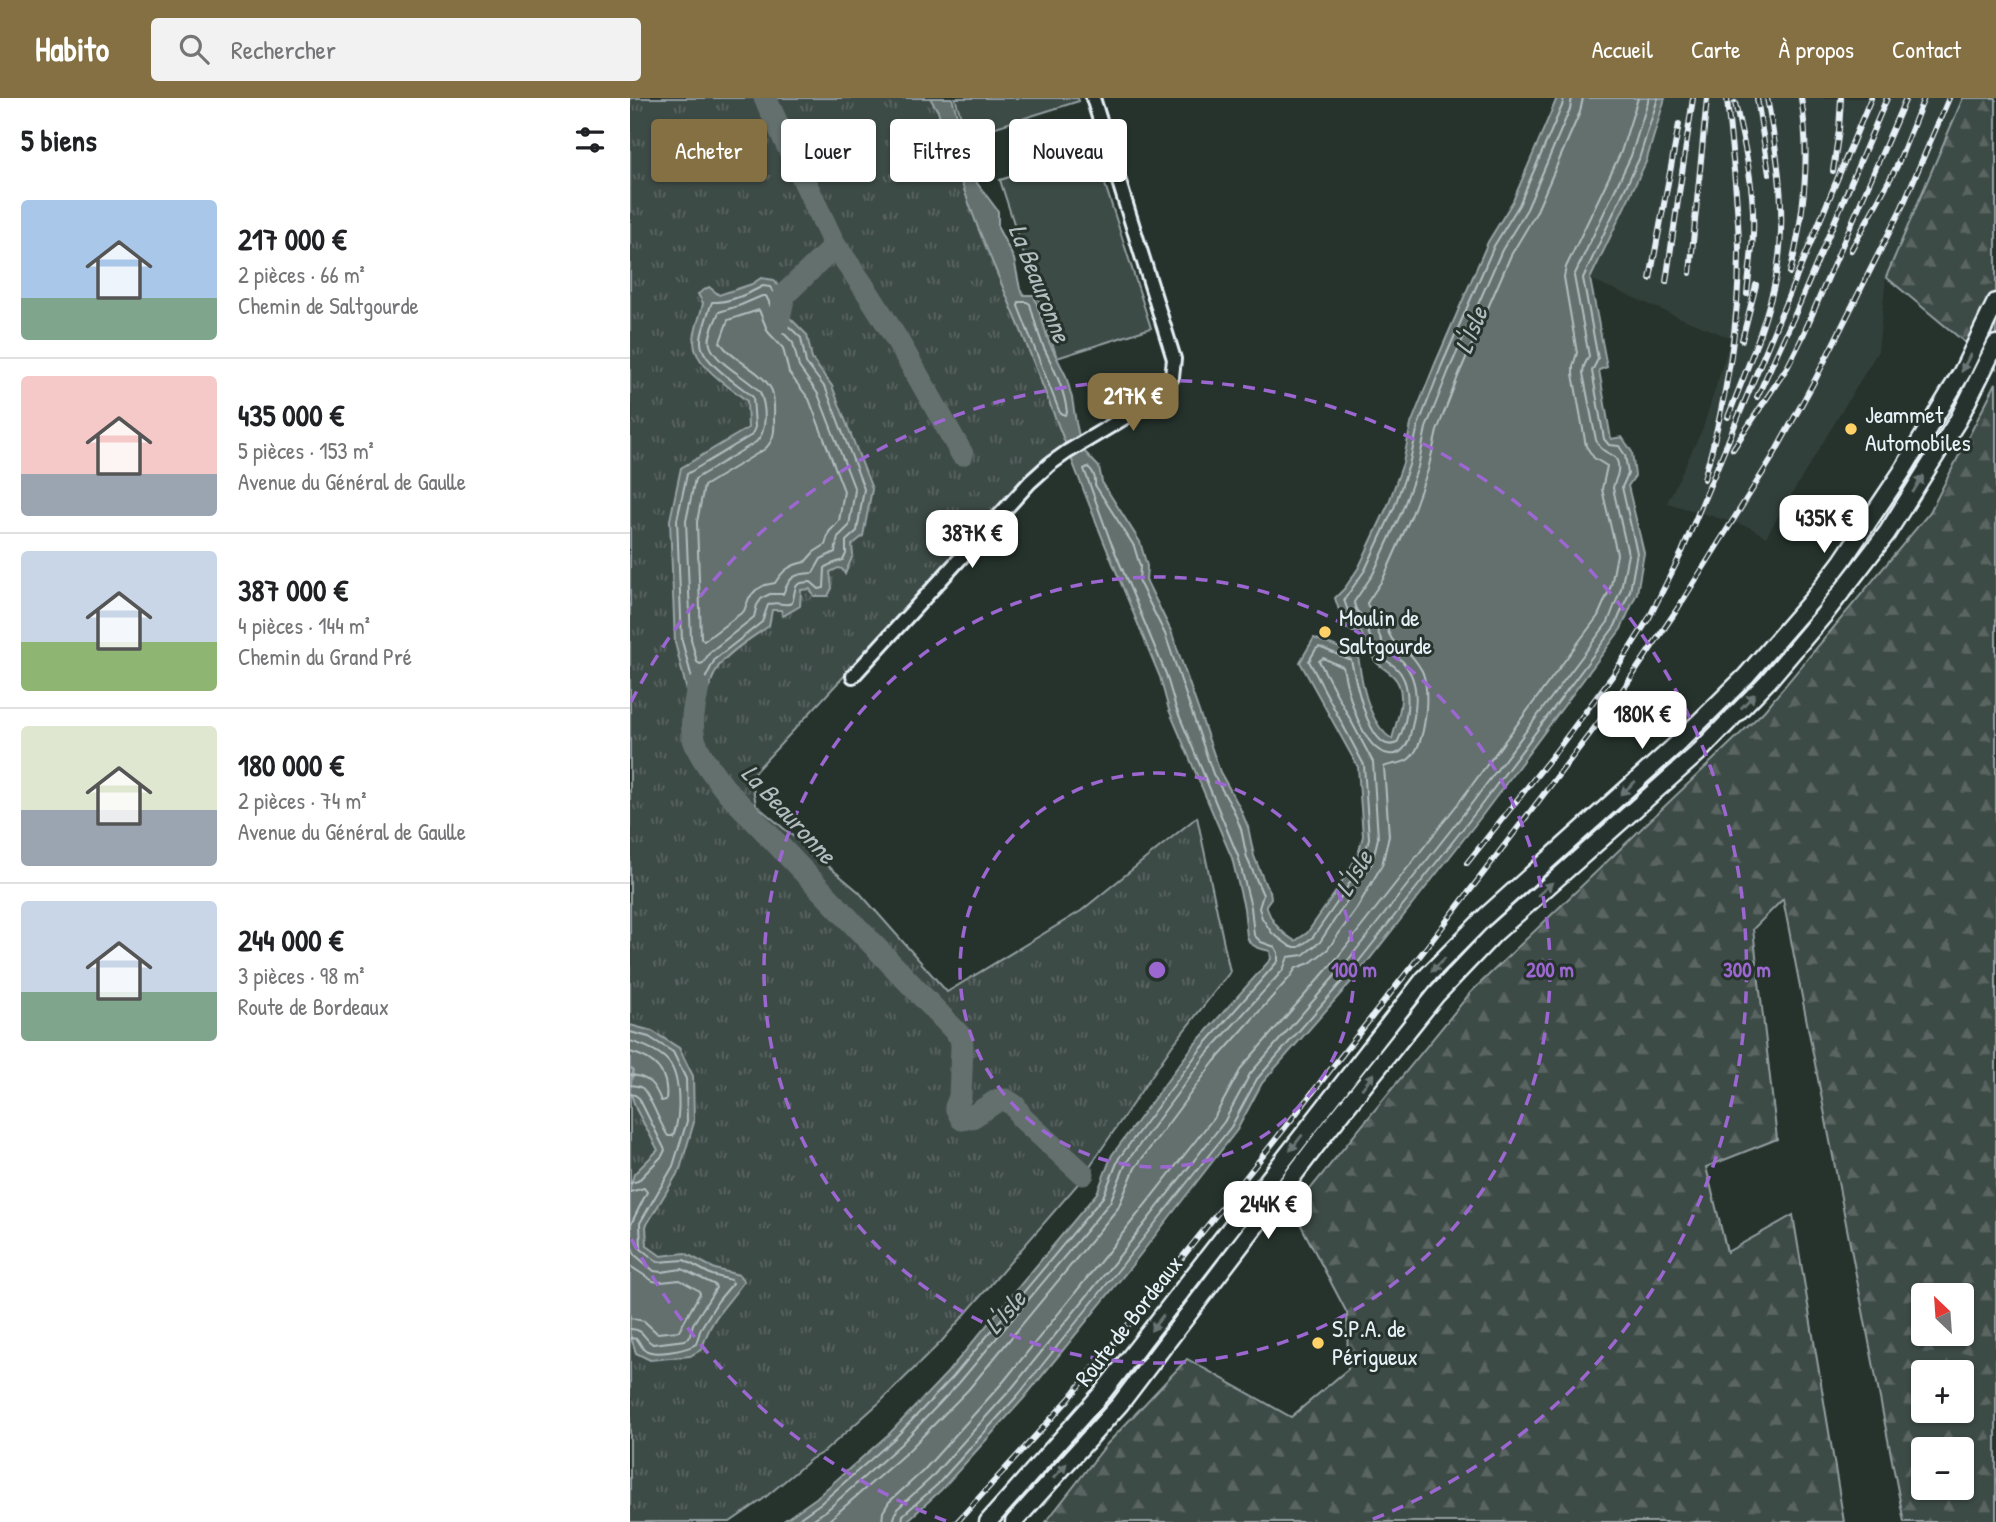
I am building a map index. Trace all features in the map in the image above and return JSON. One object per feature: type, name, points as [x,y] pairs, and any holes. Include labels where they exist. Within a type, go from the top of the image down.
[{"type":"main road","name":"Route de Bordeaux","points":[[988,1522],[1103,1392],[1424,978],[1486,916],[1676,745],[1746,676],[1813,599],[1901,473],[1962,372],[1996,302]]},
{"type":"main road","name":"Route de Bordeaux","points":[[1014,1522],[1120,1404],[1325,1134],[1427,1006],[1494,934],[1698,753],[1768,681],[1824,616],[1887,533],[1958,420],[1996,344]]},
{"type":"street","points":[[853,676],[1030,482],[1067,452],[1159,397],[1172,377],[1174,359],[1093,98]]},
{"type":"shaded area","points":[[1665,98],[1963,98],[1886,277],[1878,351],[1766,537],[1749,527],[1667,503],[1703,428],[1731,338],[1590,279],[1646,162]]},
{"type":"green space","points":[[630,98],[931,98],[941,119],[890,119],[890,182],[966,182],[1069,443],[1026,481],[751,776],[756,805],[859,892],[947,992],[1081,911],[1197,817],[1230,972],[1172,1046],[1077,1185],[941,1342],[880,1402],[825,1451],[730,1522],[630,1522]]},
{"type":"green space","points":[[955,98],[1078,98],[1079,101],[1021,119],[1009,119],[1009,123],[995,127],[995,119],[962,119]]},
{"type":"green space","points":[[1963,98],[1996,98],[1996,368],[1886,277]]},
{"type":"green space","points":[[1009,177],[1009,182],[1104,182],[1151,328],[1057,358],[1000,180]]},
{"type":"green space","points":[[1996,383],[1996,1522],[1904,1522],[1783,899],[1753,929],[1777,1139],[1706,1167],[1727,1252],[1793,1215],[1844,1522],[1046,1522],[1107,1444],[1187,1359],[1291,1417],[1348,1369],[1347,1313],[1293,1210],[1471,992],[1764,711],[1930,512]]},
{"type":"water","points":[[930,98],[952,98],[958,119],[940,119]]},
{"type":"water","name":"L'Isle","points":[[1557,98],[1665,98],[1646,162],[1590,279],[1607,367],[1599,370],[1611,439],[1622,437],[1632,452],[1635,476],[1628,486],[1644,553],[1637,593],[1621,629],[1481,817],[1357,975],[1262,1083],[1237,1130],[1024,1398],[941,1490],[906,1522],[782,1522],[816,1498],[890,1433],[947,1373],[1097,1193],[1112,1155],[1194,1045],[1271,959],[1270,951],[1258,948],[1250,943],[1247,937],[1244,908],[1232,858],[1169,710],[1160,677],[961,182],[977,182],[998,211],[998,228],[1014,259],[1020,289],[1024,295],[1034,295],[1049,342],[1066,376],[1082,449],[1099,467],[1102,482],[1140,542],[1147,566],[1146,580],[1171,631],[1220,772],[1248,827],[1254,856],[1270,891],[1271,898],[1266,905],[1268,911],[1277,926],[1295,941],[1307,933],[1335,893],[1358,855],[1363,836],[1358,767],[1300,662],[1314,638],[1358,655],[1364,689],[1372,713],[1377,723],[1392,739],[1400,705],[1399,685],[1374,659],[1361,632],[1353,632],[1345,627],[1335,598],[1359,567],[1388,505],[1403,463],[1411,424],[1435,364],[1488,242],[1513,201]]},
{"type":"water","points":[[761,278],[774,280],[784,295],[790,318],[807,335],[812,359],[832,386],[872,489],[863,536],[852,545],[853,555],[845,574],[838,568],[830,572],[832,588],[828,596],[814,596],[810,589],[801,590],[800,606],[783,616],[781,610],[772,610],[769,626],[721,663],[702,705],[693,716],[675,642],[670,520],[681,468],[748,428],[747,401],[714,375],[699,359],[695,350],[694,336],[703,303],[698,294],[709,287],[719,295],[752,284]]},
{"type":"water","points":[[630,1025],[652,1031],[679,1048],[693,1076],[694,1122],[680,1169],[646,1226],[647,1246],[661,1256],[685,1253],[715,1269],[739,1275],[744,1281],[714,1320],[702,1349],[690,1356],[650,1360],[636,1353],[630,1334],[630,1188],[634,1174],[658,1150],[636,1109],[630,1091],[633,1070],[630,1068]]},
{"type":"waterway","name":"La Beauronne","points":[[765,98],[835,246],[784,295],[778,322]]},
{"type":"waterway","name":"La Beauronne","points":[[835,246],[886,322],[962,454]]},
{"type":"waterway","name":"La Beauronne","points":[[698,687],[693,720],[694,739],[703,758],[724,788],[961,1037],[960,1097],[956,1107],[962,1119],[972,1117],[998,1100],[1006,1100],[1083,1174]]},
{"type":"railway","points":[[1666,282],[1693,98]]},
{"type":"railway","points":[[1690,273],[1707,98]]},
{"type":"railway","points":[[1704,479],[1729,367],[1738,282],[1738,214],[1727,98]]},
{"type":"railway","points":[[1757,98],[1769,174]]},
{"type":"railway","points":[[1728,417],[1764,323],[1778,266],[1780,194],[1767,98]]},
{"type":"railway","points":[[1790,273],[1799,230],[1806,164],[1801,98]]},
{"type":"railway","points":[[1833,171],[1841,98]]},
{"type":"railway","points":[[1467,863],[1613,675],[1649,618],[1682,552],[1871,98]]},
{"type":"railway","points":[[1757,397],[1887,98]]},
{"type":"railway","points":[[1733,449],[1788,366],[1801,340],[1906,98]]},
{"type":"railway","points":[[1851,250],[1897,166],[1924,98]]},
{"type":"railway","points":[[957,1522],[1069,1399],[1426,948],[1618,697],[1678,608],[1772,458],[1815,380],[1902,207],[1949,98]]},
{"type":"railway","points":[[1735,103],[1751,184],[1753,234],[1747,294]]},
{"type":"railway","points":[[1650,279],[1679,124]]},
{"type":"railway","points":[[1742,340],[1756,285]]},
{"type":"place","name":"Jeammet Automobiles","points":[[1851,429]]},
{"type":"place","name":"Moulin de Saltgourde","points":[[1325,632]]},
{"type":"place","name":"S.P.A. de Périgueux","points":[[1318,1343]]}]
